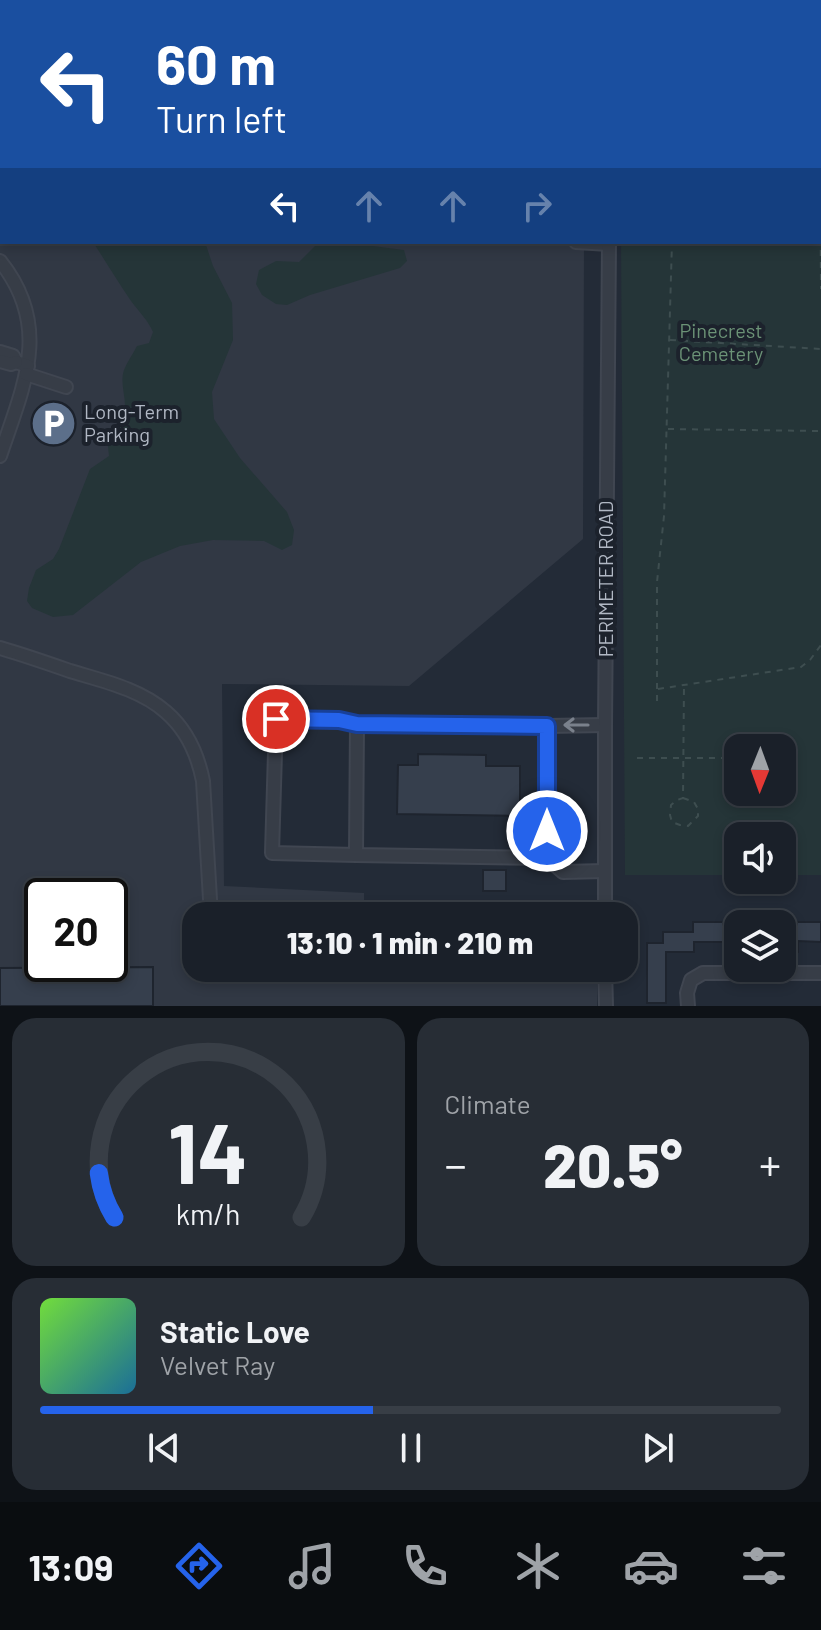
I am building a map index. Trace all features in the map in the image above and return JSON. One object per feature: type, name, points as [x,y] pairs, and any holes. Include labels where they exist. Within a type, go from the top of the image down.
[{"type":"street","name":"PERIMETER ROAD","points":[[605,902],[609,244]]},
{"type":"street","points":[[0,261],[19,291],[30,340],[0,456]]},
{"type":"street","points":[[0,352],[13,356],[23,367]]},
{"type":"street","points":[[0,361],[23,367],[66,387]]},
{"type":"street","points":[[0,648],[107,682],[143,696],[167,712],[191,743],[199,762],[203,781],[210,902]]},
{"type":"street","points":[[605,725],[357,724],[339,720],[276,719],[272,853],[547,858],[563,872],[605,871]]},
{"type":"street","points":[[356,855],[357,724]]},
{"type":"street","points":[[547,726],[547,858]]},
{"type":"street","points":[[688,1006],[687,993],[691,980],[703,973],[821,973]]},
{"type":"street","points":[[605,982],[606,1006]]},
{"type":"path","points":[[657,701],[657,582],[664,516],[672,244]]},
{"type":"path","points":[[821,244],[821,289]]},
{"type":"path","points":[[670,340],[821,349]]},
{"type":"path","points":[[667,429],[821,431]]},
{"type":"path","points":[[657,689],[801,667],[821,645]]},
{"type":"path","points":[[683,798],[684,685]]},
{"type":"path","points":[[637,758],[724,758]]},
{"type":"path","points":[[683,798],[694,802],[698,809],[698,816],[688,826],[672,822],[670,815],[671,805],[683,798]]},
{"type":"shaded area","points":[[0,244],[584,244],[583,539],[409,686],[222,684],[224,886],[364,893],[364,902],[182,902],[182,982],[597,982],[597,1006],[0,1006]]},
{"type":"green space","points":[[94,244],[206,244],[232,303],[233,340],[212,392],[214,419],[240,458],[287,512],[294,530],[292,545],[282,550],[264,541],[213,540],[180,546],[141,562],[73,615],[53,617],[32,608],[27,601],[29,588],[36,570],[53,559],[59,549],[90,469],[109,456],[107,437],[120,423],[125,410],[124,370],[137,346],[149,343],[153,332]]},
{"type":"green space","name":"Pinecrest Cemetery","points":[[621,244],[821,244],[821,875],[796,875],[796,822],[724,822],[724,875],[625,875]]},
{"type":"green space","points":[[316,245],[365,245],[404,250],[407,261],[400,268],[287,305],[276,304],[262,295],[256,284],[259,270],[276,261],[299,262]]},
{"type":"building","points":[[418,754],[486,755],[486,766],[520,766],[520,816],[397,814],[398,765],[418,765]]},
{"type":"building","points":[[483,870],[506,870],[506,891],[483,891]]},
{"type":"building","points":[[693,922],[723,922],[723,942],[694,942],[694,952],[666,952],[666,1003],[647,1003],[647,943],[663,943],[663,932],[693,932]]},
{"type":"building","points":[[797,922],[821,922],[821,942],[798,941],[796,952]]},
{"type":"building","points":[[128,967],[153,967],[153,1006],[0,1006],[0,968],[24,968],[24,982],[128,982]]},
{"type":"place","name":"Long-Term Parking","points":[[53,423]]},
{"type":"route","points":[[276,719],[339,720],[357,724],[547,726],[547,831]]}]
